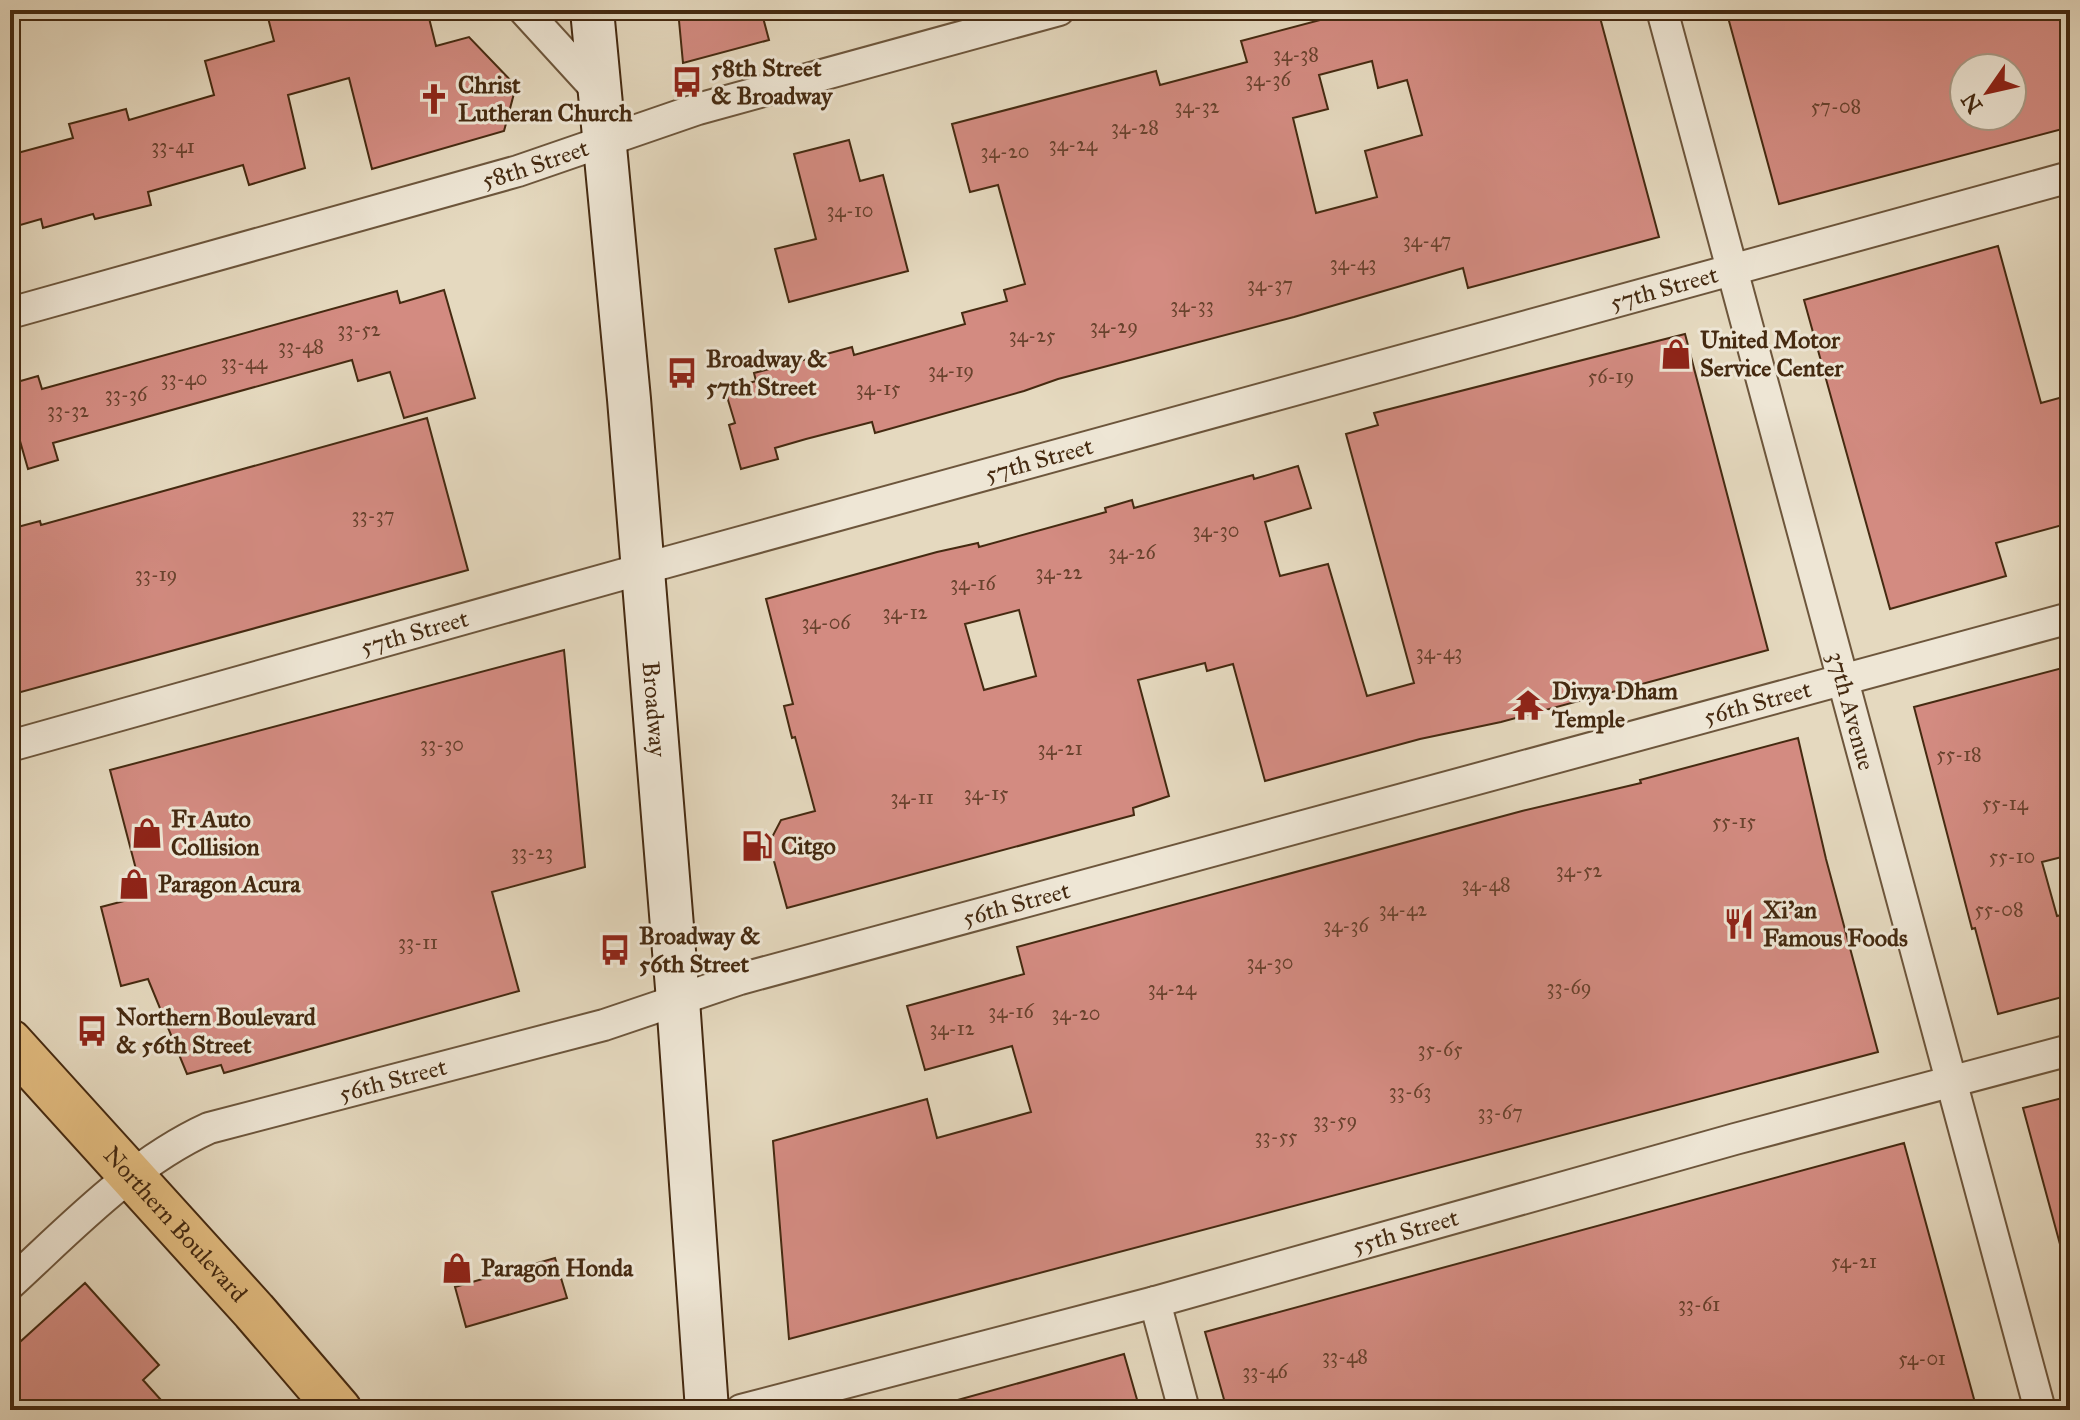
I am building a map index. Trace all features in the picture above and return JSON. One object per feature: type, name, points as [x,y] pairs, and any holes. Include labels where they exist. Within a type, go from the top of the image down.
[{"type":"main road","name":"Broadway","points":[[592,10],[598,91],[606,141],[678,1000],[707,1410]]},
{"type":"main road","name":"Northern Boulevard","points":[[10,1042],[254,1311],[339,1410]]},
{"type":"street","points":[[524,10],[598,91]]},
{"type":"street","name":"58th Street","points":[[10,313],[518,171],[698,109],[1059,10]]},
{"type":"street","name":"37th Avenue","points":[[1662,10],[2040,1410]]},
{"type":"street","name":"57th Street","points":[[10,746],[2070,177]]},
{"type":"street","name":"56th Street","points":[[10,1284],[131,1176],[184,1139],[219,1125],[604,1025],[740,979],[2070,618]]},
{"type":"street","name":"55th Street","points":[[741,1410],[1155,1302],[1952,1080],[2070,1050]]},
{"type":"street","points":[[1155,1302],[1184,1410]]},
{"type":"building","name":"Christ Lutheran Church","points":[[266,10],[427,10],[436,46],[469,37],[516,86],[504,131],[372,169],[349,78],[288,95],[305,168],[249,185],[243,165],[148,192],[151,205],[95,219],[93,214],[43,228],[41,219],[10,228],[10,155],[73,138],[69,124],[126,109],[129,120],[214,95],[205,61],[274,41]]},
{"type":"building","points":[[678,10],[761,10],[769,40],[683,63]]},
{"type":"building","points":[[1358,10],[1598,10],[1659,237],[1468,288],[1463,268],[1294,317],[1058,379],[875,433],[872,422],[806,439],[775,448],[778,459],[741,469],[729,425],[735,423],[725,390],[756,381],[754,373],[852,347],[854,355],[965,324],[962,313],[1007,301],[1004,290],[1025,284],[998,185],[970,192],[952,124],[1156,71],[1160,85],[1247,62],[1241,41]],"holes":[[[1372,61],[1378,88],[1407,80],[1422,135],[1365,151],[1377,197],[1316,213],[1293,118],[1328,109],[1319,75]]]},
{"type":"building","points":[[1726,10],[2070,10],[2070,127],[1779,204]]},
{"type":"building","points":[[849,140],[860,181],[883,175],[908,271],[789,302],[775,249],[816,239],[794,154]]},
{"type":"building","points":[[1998,246],[2041,403],[2070,395],[2070,523],[1996,543],[2006,576],[1890,609],[1804,300]]},
{"type":"building","points":[[444,290],[475,398],[404,418],[390,372],[358,381],[352,360],[53,443],[58,460],[28,469],[10,406],[10,384],[38,376],[42,389],[397,291],[400,303]]},
{"type":"building","points":[[1685,334],[1768,650],[1265,781],[1233,664],[1207,671],[1205,663],[1138,680],[1169,796],[1133,808],[1134,815],[787,908],[769,843],[781,820],[815,811],[784,706],[793,704],[766,599],[937,552],[978,543],[979,547],[1106,512],[1105,508],[1132,500],[1134,508],[1253,475],[1254,479],[1298,466],[1311,508],[1265,522],[1280,576],[1328,564],[1367,696],[1414,683],[1346,434],[1378,425],[1374,413]],"holes":[[[1019,610],[1036,676],[984,690],[965,624]]]},
{"type":"building","points":[[427,418],[468,570],[10,695],[10,529],[40,521],[41,525]]},
{"type":"building","points":[[564,650],[585,867],[492,892],[519,991],[224,1073],[221,1065],[187,1074],[148,979],[121,986],[101,907],[143,896],[110,770]]},
{"type":"building","points":[[2070,666],[2070,855],[2042,862],[2057,916],[2070,913],[2070,995],[1998,1014],[1975,928],[1972,929],[1914,707]]},
{"type":"building","points":[[1798,738],[1826,859],[1878,1052],[789,1339],[773,1141],[927,1099],[937,1138],[1031,1112],[1012,1046],[925,1070],[907,1006],[1024,974],[1017,947],[1522,811],[1641,783],[1640,780]]},
{"type":"building","points":[[2070,1096],[2070,1247],[2061,1248],[2023,1108]]},
{"type":"building","points":[[1904,1143],[1977,1410],[1227,1410],[1205,1332]]},
{"type":"building","points":[[555,1258],[567,1298],[466,1327],[455,1287]]},
{"type":"building","points":[[85,1283],[159,1365],[143,1380],[170,1410],[10,1410],[10,1351]]},
{"type":"building","points":[[1124,1354],[1140,1410],[955,1410],[954,1401]]},
{"type":"place","name":"58th Street & Broadway","points":[[687,82]]},
{"type":"place","name":"Christ Lutheran Church","points":[[434,99]]},
{"type":"place","name":"United Motor Service Center","points":[[1676,354]]},
{"type":"place","name":"Broadway & 57th Street","points":[[682,373]]},
{"type":"place","name":"Divya Dham Temple","points":[[1528,705]]},
{"type":"place","name":"F1 Auto Collision","points":[[147,833]]},
{"type":"place","name":"Citgo","points":[[757,846]]},
{"type":"place","name":"Paragon Acura","points":[[134,884]]},
{"type":"place","name":"Xi'an Famous Foods","points":[[1739,924]]},
{"type":"place","name":"Broadway & 56th Street","points":[[615,950]]},
{"type":"place","name":"Northern Boulevard & 56th Street","points":[[92,1031]]},
{"type":"place","name":"Paragon Honda","points":[[457,1268]]}]
